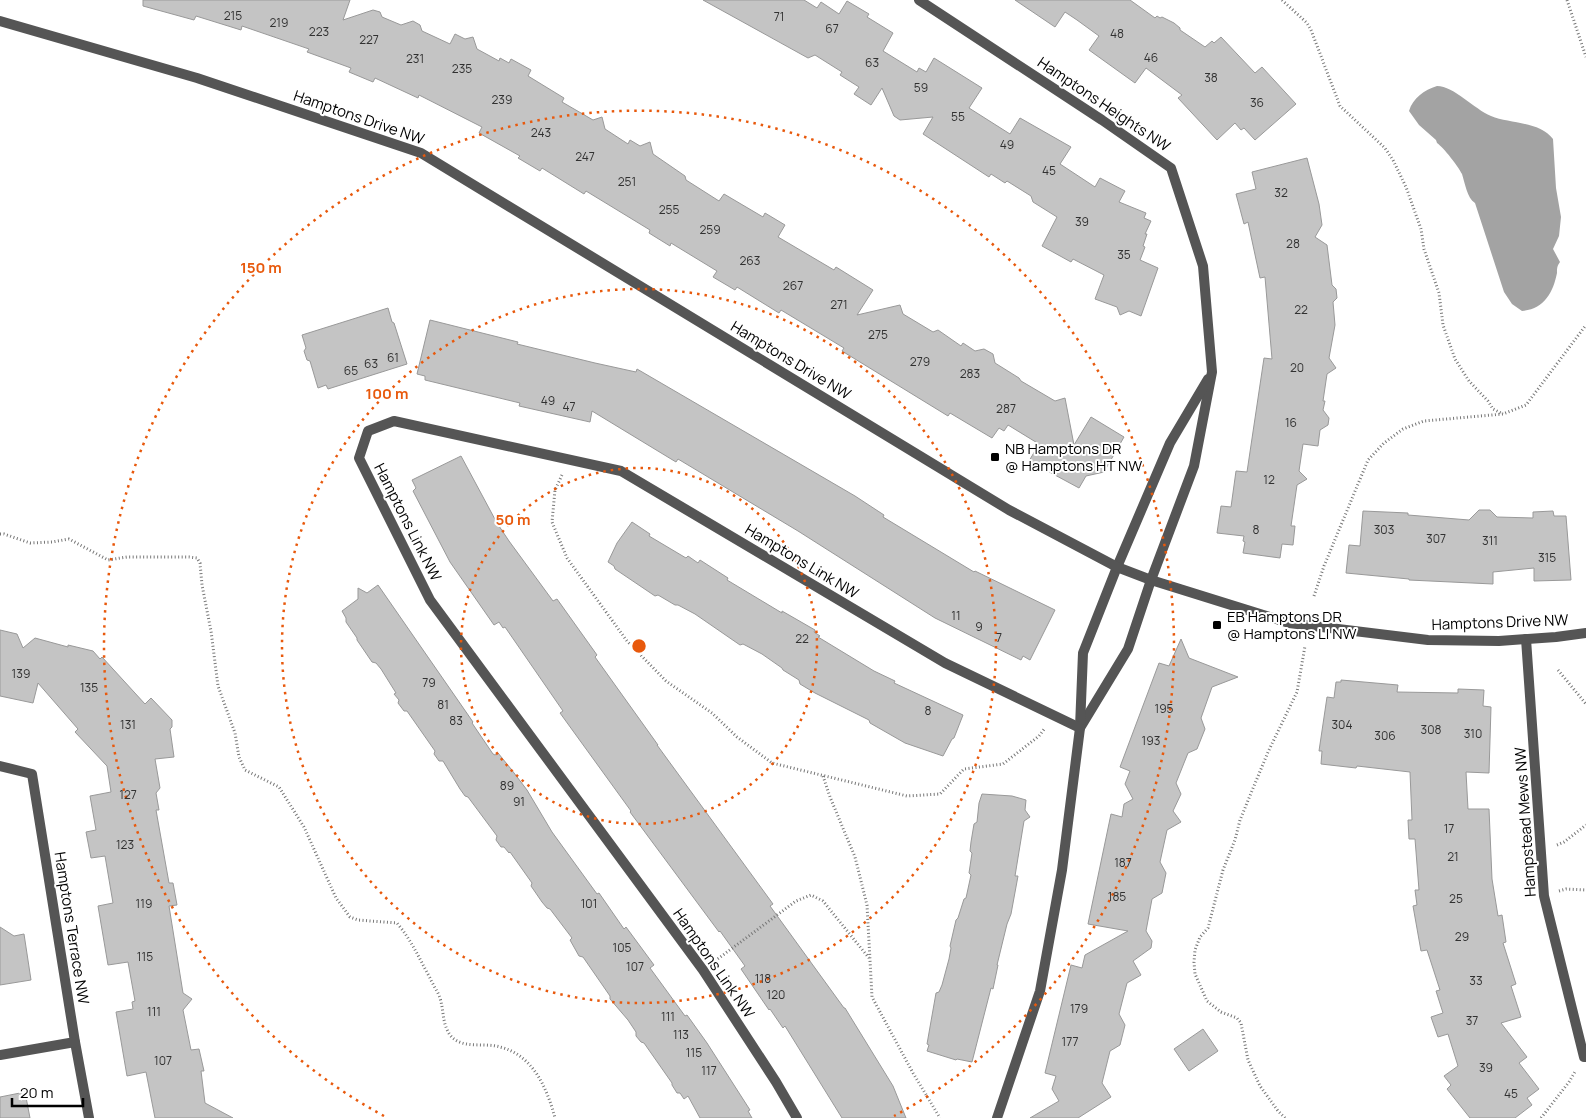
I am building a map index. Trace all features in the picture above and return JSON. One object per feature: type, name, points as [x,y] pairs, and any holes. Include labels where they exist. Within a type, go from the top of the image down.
[{"type":"street","name":"Hamptons Heights NW","points":[[919,0],[1102,120],[1171,168],[1203,266],[1212,372],[1194,466],[1151,580]]},
{"type":"street","name":"Hamptons Drive NW","points":[[0,21],[197,78],[421,153],[1009,510],[1117,566],[1151,580],[1289,623],[1428,640],[1526,639],[1586,633]]},
{"type":"street","points":[[997,1118],[1040,991],[1062,870],[1080,728],[1083,653],[1117,566],[1170,443],[1212,372]]},
{"type":"street","name":"Hamptons Link NW","points":[[797,1118],[776,1082],[703,970],[430,600],[359,458],[368,431],[394,421],[621,471],[945,663],[1080,728]]},
{"type":"street","points":[[1080,728],[1128,649],[1151,580]]},
{"type":"street","name":"Hampstead Mews NW","points":[[1526,639],[1544,896],[1585,1057]]},
{"type":"street","name":"Hamptons Terrace NW","points":[[0,766],[32,774],[75,1042],[90,1118]]},
{"type":"street","points":[[0,1055],[75,1042]]},
{"type":"path","points":[[1282,0],[1307,23],[1311,30],[1340,106],[1380,142],[1393,160],[1416,209],[1424,249],[1438,293],[1444,325],[1456,359],[1469,381],[1493,409],[1503,414]]},
{"type":"path","points":[[1567,0],[1586,57]]},
{"type":"path","points":[[1314,596],[1324,566],[1368,460],[1384,443],[1403,430],[1424,421],[1503,414],[1526,405],[1586,325]]},
{"type":"path","points":[[569,459],[555,490],[552,522],[567,558],[628,641],[666,681],[712,713],[736,737],[772,763],[907,796],[940,794],[964,769],[1003,764],[1039,736],[1056,717]]},
{"type":"path","points":[[0,534],[30,542],[69,540],[108,560],[127,557],[197,558],[200,563],[218,686],[234,733],[239,757],[245,770],[278,786],[304,827],[336,898],[350,917],[358,920],[397,923],[410,939],[441,999],[445,1026],[451,1036],[460,1042],[471,1045],[499,1046],[514,1052],[535,1070],[544,1084],[555,1118]]},
{"type":"path","points":[[1285,1118],[1260,1086],[1248,1060],[1241,1022],[1237,1018],[1221,1012],[1208,1001],[1195,974],[1194,950],[1200,937],[1208,928],[1223,870],[1235,840],[1240,820],[1268,752],[1297,692],[1305,646]]},
{"type":"path","points":[[1558,670],[1586,704]]},
{"type":"path","points":[[823,775],[855,857],[867,906],[872,997],[940,1118]]},
{"type":"path","points":[[1557,845],[1564,842],[1586,825]]},
{"type":"path","points":[[1544,896],[1566,889],[1586,890]]},
{"type":"path","points":[[703,970],[796,901],[811,895],[823,901],[870,958]]},
{"type":"path","points":[[1541,1118],[1569,1082],[1585,1057]]},
{"type":"shaded area","points":[[1437,86],[1444,87],[1457,94],[1484,113],[1499,119],[1533,126],[1547,133],[1553,139],[1556,188],[1561,217],[1559,236],[1553,249],[1560,262],[1550,293],[1542,303],[1530,310],[1522,311],[1512,304],[1504,292],[1475,203],[1468,194],[1462,174],[1447,153],[1419,125],[1409,111],[1413,102],[1420,95]]},
{"type":"building","points":[[143,0],[350,0],[343,20],[373,10],[380,12],[382,17],[401,25],[413,21],[420,25],[422,31],[450,44],[455,34],[465,39],[473,37],[477,49],[499,61],[500,58],[509,63],[511,59],[531,70],[528,76],[564,98],[562,102],[593,120],[602,117],[605,129],[628,144],[630,140],[640,146],[650,142],[653,154],[685,176],[686,180],[719,201],[724,194],[763,217],[765,213],[785,225],[778,237],[834,270],[836,267],[873,290],[857,315],[900,305],[903,314],[933,332],[938,330],[961,346],[963,343],[975,351],[984,349],[993,354],[995,363],[1021,381],[1055,401],[1065,398],[1074,445],[1091,417],[1124,437],[1104,472],[1086,476],[1079,488],[1029,461],[1039,444],[1008,425],[1004,431],[999,428],[992,438],[950,413],[948,416],[842,351],[844,348],[781,310],[779,313],[737,287],[735,290],[713,277],[717,271],[671,243],[670,246],[649,233],[650,230],[586,191],[584,194],[542,168],[540,171],[518,158],[520,156],[479,133],[482,127],[419,95],[418,98],[375,78],[373,82],[349,72],[351,68],[307,52],[309,49],[242,26],[241,30],[196,16],[194,20],[143,6]]},
{"type":"building","points":[[703,0],[804,0],[817,8],[821,2],[839,14],[847,1],[869,14],[867,17],[893,33],[883,51],[917,72],[919,68],[926,72],[934,58],[982,88],[969,108],[1010,134],[1020,118],[1071,147],[1060,164],[1095,187],[1100,178],[1125,191],[1119,202],[1146,213],[1144,218],[1151,221],[1145,234],[1147,234],[1143,246],[1145,247],[1140,260],[1158,268],[1141,316],[1129,311],[1120,315],[1117,307],[1095,299],[1104,275],[1073,259],[1071,262],[1042,246],[1057,217],[1033,202],[1031,196],[1007,181],[1005,183],[991,174],[989,177],[923,134],[933,117],[900,120],[894,116],[882,88],[871,105],[854,94],[859,87],[840,75],[842,72],[815,55],[808,58]]},
{"type":"building","points":[[1015,0],[1130,0],[1155,18],[1157,16],[1162,17],[1174,23],[1180,30],[1205,47],[1221,37],[1255,73],[1262,67],[1296,104],[1255,140],[1244,128],[1241,130],[1235,123],[1217,140],[1178,98],[1182,95],[1146,68],[1135,83],[1089,50],[1099,36],[1077,20],[1065,12],[1055,27]]},
{"type":"building","points":[[1307,158],[1319,204],[1322,225],[1315,237],[1327,245],[1332,285],[1336,289],[1337,298],[1333,302],[1335,325],[1329,358],[1336,368],[1327,374],[1323,401],[1325,401],[1323,410],[1329,418],[1328,425],[1320,430],[1318,446],[1303,444],[1299,471],[1307,479],[1297,485],[1291,526],[1295,526],[1293,545],[1282,544],[1280,558],[1243,553],[1244,536],[1217,533],[1221,506],[1231,507],[1236,471],[1247,472],[1264,358],[1272,359],[1265,277],[1260,278],[1248,222],[1244,224],[1236,194],[1256,189],[1252,172]]},
{"type":"building","points":[[388,308],[407,364],[328,389],[326,385],[318,388],[310,361],[307,360],[304,351],[306,348],[302,335]]},
{"type":"building","points":[[430,320],[595,363],[636,372],[637,369],[855,496],[884,515],[883,517],[974,572],[1055,610],[1030,660],[1023,656],[1021,660],[935,618],[798,531],[678,459],[676,462],[592,411],[590,422],[519,406],[520,403],[425,380],[425,376],[417,374]]},
{"type":"building","points":[[461,456],[497,523],[509,541],[553,601],[557,599],[657,745],[773,904],[770,906],[845,1008],[893,1086],[906,1118],[842,1118],[785,1026],[783,1028],[769,1010],[741,969],[745,966],[630,812],[560,713],[563,711],[505,627],[503,628],[499,622],[494,625],[450,562],[413,491],[416,488],[412,480]]},
{"type":"building","points":[[1479,510],[1490,510],[1497,517],[1533,518],[1533,512],[1553,511],[1554,516],[1566,516],[1571,580],[1534,581],[1534,568],[1493,572],[1493,584],[1409,580],[1346,573],[1349,545],[1360,546],[1363,511],[1408,513],[1408,515],[1469,520]]},
{"type":"building","points":[[632,522],[650,534],[649,536],[686,558],[688,556],[698,563],[700,560],[728,578],[727,580],[782,613],[782,611],[815,630],[814,632],[820,636],[818,637],[874,671],[895,681],[894,683],[963,715],[954,738],[943,756],[905,743],[870,723],[869,720],[815,693],[800,684],[799,680],[762,654],[743,644],[740,645],[695,614],[658,595],[655,596],[615,569],[608,562],[617,543]]},
{"type":"building","points":[[378,585],[493,754],[498,753],[511,769],[527,790],[552,832],[597,894],[599,893],[624,929],[626,927],[654,965],[650,968],[707,1043],[750,1110],[748,1111],[752,1118],[700,1118],[688,1096],[684,1099],[680,1093],[677,1093],[644,1043],[636,1036],[636,1032],[628,1020],[610,999],[610,996],[583,957],[579,956],[570,940],[572,938],[550,909],[542,902],[531,886],[532,883],[510,852],[501,847],[496,840],[497,836],[468,797],[465,796],[443,761],[439,761],[434,754],[435,751],[407,711],[404,711],[398,703],[399,700],[394,694],[396,693],[381,669],[376,663],[372,662],[357,640],[346,622],[342,611],[358,599],[358,588],[367,593]]},
{"type":"building","points":[[0,630],[17,634],[23,648],[35,638],[68,647],[68,645],[93,651],[100,659],[102,657],[145,704],[151,698],[172,720],[172,727],[170,729],[174,757],[155,759],[160,788],[156,793],[159,810],[156,810],[169,883],[173,883],[177,905],[169,906],[183,993],[192,999],[183,1010],[191,1050],[199,1049],[204,1071],[201,1071],[205,1103],[233,1118],[155,1118],[146,1072],[127,1076],[116,1012],[133,1009],[132,1002],[135,1001],[128,962],[108,965],[98,906],[113,903],[105,856],[91,858],[86,832],[96,830],[90,796],[111,792],[107,766],[75,732],[78,729],[38,683],[33,703],[0,696]]},
{"type":"building","points":[[1181,639],[1189,658],[1238,677],[1212,687],[1201,718],[1205,729],[1197,749],[1188,753],[1176,783],[1181,794],[1173,811],[1181,822],[1167,830],[1160,862],[1166,873],[1162,893],[1152,899],[1146,931],[1152,941],[1151,948],[1133,961],[1141,975],[1127,983],[1119,1014],[1125,1025],[1120,1045],[1110,1051],[1102,1083],[1111,1097],[1078,1118],[1030,1118],[1059,1101],[1052,1089],[1056,1076],[1045,1073],[1071,965],[1082,968],[1085,955],[1128,931],[1088,924],[1111,814],[1122,817],[1124,804],[1133,799],[1125,784],[1130,771],[1120,767],[1159,663],[1169,666]]},
{"type":"building","points":[[1341,680],[1398,685],[1397,692],[1458,693],[1458,689],[1484,690],[1483,706],[1491,707],[1489,773],[1466,772],[1468,809],[1489,809],[1492,879],[1498,916],[1502,915],[1506,942],[1503,943],[1516,984],[1511,986],[1521,1017],[1501,1023],[1527,1057],[1519,1063],[1539,1089],[1527,1098],[1532,1105],[1515,1118],[1470,1118],[1447,1089],[1451,1085],[1444,1076],[1458,1066],[1448,1034],[1438,1037],[1431,1017],[1443,1013],[1436,991],[1440,990],[1427,950],[1421,951],[1413,906],[1417,905],[1415,890],[1419,890],[1415,839],[1409,839],[1408,820],[1412,820],[1410,772],[1321,764],[1322,751],[1319,751],[1327,697],[1334,698],[1336,682],[1341,682]]},
{"type":"building","points":[[982,794],[1012,796],[1026,800],[1025,810],[1030,817],[1024,821],[1015,876],[1018,876],[1011,914],[997,965],[993,989],[991,988],[972,1062],[956,1060],[927,1051],[929,1045],[927,1044],[936,993],[939,992],[942,985],[956,920],[966,898],[971,875],[969,873],[972,853],[970,851],[971,842]]},
{"type":"building","points":[[0,927],[14,936],[24,934],[31,980],[0,985]]},
{"type":"building","points":[[1203,1029],[1218,1051],[1189,1071],[1174,1049]]},
{"type":"building","points":[[25,1092],[30,1118],[0,1118],[0,1097]]},
{"type":"place","name":"NB Hamptons DR @ Hamptons HT NW","points":[[995,457]]},
{"type":"place","name":"EB Hamptons DR @ Hamptons LI NW","points":[[1217,625]]}]
